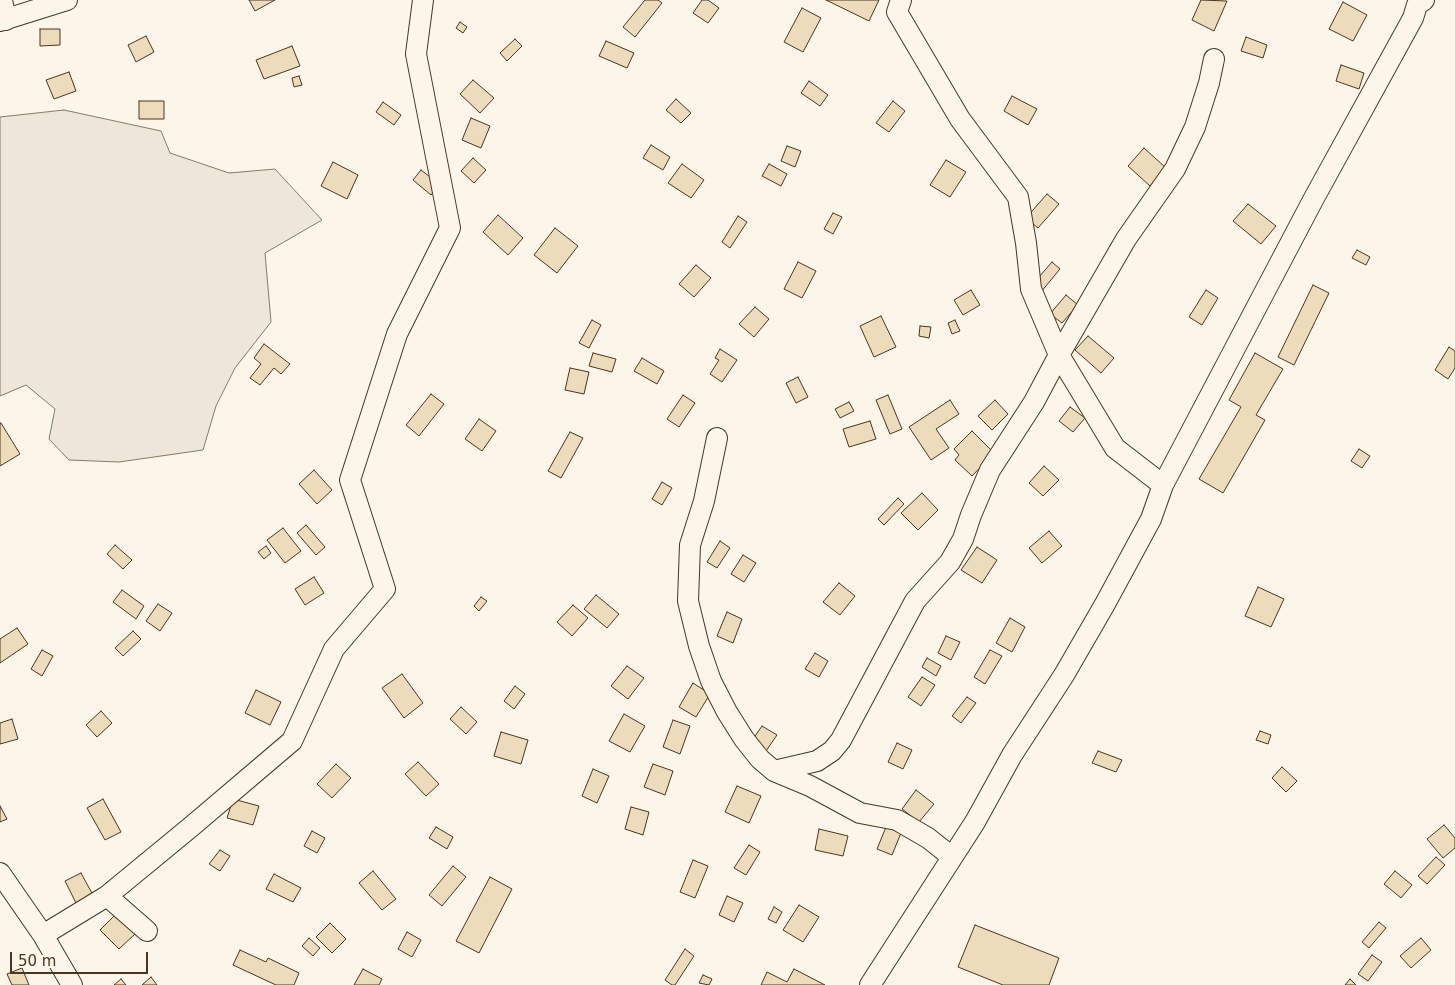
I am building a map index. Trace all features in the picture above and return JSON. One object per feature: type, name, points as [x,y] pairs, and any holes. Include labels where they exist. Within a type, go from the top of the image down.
[{"type":"street","points":[[2,0],[3,20],[67,0]]},
{"type":"street","points":[[43,935],[107,896],[292,742],[334,649],[385,589],[350,480],[397,334],[450,228],[416,54],[423,0]]},
{"type":"street","points":[[902,0],[897,12],[960,119],[1018,197],[1026,243],[1030,289],[1059,355],[1115,448],[1163,485]]},
{"type":"street","points":[[870,985],[976,822],[1012,754],[1064,676],[1105,604],[1151,518],[1163,485],[1313,200],[1414,18],[1419,2]]},
{"type":"street","points":[[774,771],[817,761],[832,751],[842,740],[915,601],[950,562],[963,539],[990,470],[1034,402],[1126,239],[1175,169],[1195,127],[1209,83],[1214,59]]},
{"type":"street","points":[[717,438],[704,501],[690,545],[688,601],[699,646],[711,681],[728,712],[744,739],[760,759],[774,771],[810,786],[860,812],[897,820],[928,838],[952,857]]},
{"type":"street","points":[[0,872],[43,935],[72,985]]},
{"type":"street","points":[[107,896],[147,931]]},
{"type":"shaded area","points":[[64,110],[161,131],[170,153],[229,173],[275,169],[322,220],[265,253],[271,322],[235,368],[216,406],[203,450],[119,462],[69,460],[49,439],[55,409],[26,385],[0,396],[0,117]]},
{"type":"building","points":[[249,0],[275,0],[255,11]]},
{"type":"building","points":[[645,0],[658,0],[662,3],[635,37],[623,27]]},
{"type":"building","points":[[702,0],[708,0],[719,8],[708,23],[693,13]]},
{"type":"building","points":[[826,0],[879,0],[869,21]]},
{"type":"building","points":[[1201,0],[1227,1],[1214,31],[1192,20]]},
{"type":"building","points":[[1343,2],[1367,15],[1353,41],[1329,29]]},
{"type":"building","points":[[802,8],[821,18],[803,52],[784,42]]},
{"type":"building","points":[[460,22],[467,27],[463,33],[456,28]]},
{"type":"building","points":[[40,29],[60,29],[60,45],[40,46]]},
{"type":"building","points":[[146,36],[154,52],[136,62],[128,45]]},
{"type":"building","points":[[1246,37],[1267,45],[1263,58],[1241,51]]},
{"type":"building","points":[[515,39],[522,46],[507,61],[500,53]]},
{"type":"building","points":[[606,41],[634,53],[627,68],[599,56]]},
{"type":"building","points":[[292,46],[300,66],[264,79],[256,60]]},
{"type":"building","points":[[1341,65],[1364,73],[1359,89],[1336,81]]},
{"type":"building","points":[[69,72],[76,91],[54,99],[46,80]]},
{"type":"building","points":[[299,76],[302,85],[294,87],[292,78]]},
{"type":"building","points":[[473,80],[494,98],[480,113],[460,94]]},
{"type":"building","points":[[809,81],[828,95],[820,106],[801,93]]},
{"type":"building","points":[[1012,96],[1037,109],[1028,125],[1004,111]]},
{"type":"building","points":[[676,99],[691,113],[681,123],[666,110]]},
{"type":"building","points":[[139,101],[164,101],[164,119],[139,119]]},
{"type":"building","points":[[893,101],[905,111],[889,132],[876,123]]},
{"type":"building","points":[[383,102],[401,115],[394,125],[376,112]]},
{"type":"building","points":[[471,118],[490,126],[481,148],[462,140]]},
{"type":"building","points":[[651,145],[670,157],[663,170],[643,158]]},
{"type":"building","points":[[787,146],[801,151],[795,167],[781,161]]},
{"type":"building","points":[[1144,148],[1166,168],[1150,186],[1128,166]]},
{"type":"building","points":[[473,158],[486,170],[474,183],[461,171]]},
{"type":"building","points":[[946,160],[966,172],[950,197],[930,185]]},
{"type":"building","points":[[333,162],[358,175],[347,199],[321,186]]},
{"type":"building","points":[[682,164],[704,180],[691,198],[668,183]]},
{"type":"building","points":[[769,164],[787,174],[781,186],[762,176]]},
{"type":"building","points":[[421,170],[439,184],[431,195],[413,180]]},
{"type":"building","points":[[1047,194],[1059,204],[1038,228],[1026,218]]},
{"type":"building","points":[[1248,204],[1276,226],[1261,244],[1233,221]]},
{"type":"building","points":[[833,213],[842,217],[833,234],[824,229]]},
{"type":"building","points":[[498,215],[523,238],[508,255],[483,232]]},
{"type":"building","points":[[738,216],[747,222],[730,248],[722,242]]},
{"type":"building","points":[[555,228],[578,246],[557,273],[534,255]]},
{"type":"building","points":[[1357,250],[1370,257],[1366,265],[1352,258]]},
{"type":"building","points":[[798,262],[816,271],[802,298],[784,289]]},
{"type":"building","points":[[1052,262],[1060,269],[1041,292],[1032,285]]},
{"type":"building","points":[[696,265],[711,278],[694,297],[679,284]]},
{"type":"building","points":[[1313,285],[1329,293],[1294,365],[1278,357]]},
{"type":"building","points":[[971,290],[980,305],[963,315],[954,300]]},
{"type":"building","points":[[1206,290],[1218,298],[1202,325],[1189,317]]},
{"type":"building","points":[[1066,295],[1078,305],[1062,323],[1050,314]]},
{"type":"building","points":[[755,307],[769,319],[754,337],[739,324]]},
{"type":"building","points":[[881,316],[896,347],[874,357],[860,326]]},
{"type":"building","points":[[592,320],[601,325],[589,348],[579,343]]},
{"type":"building","points":[[955,320],[960,331],[952,334],[948,323]]},
{"type":"building","points":[[920,326],[931,327],[929,338],[919,336]]},
{"type":"building","points":[[1088,336],[1114,358],[1101,373],[1075,350]]},
{"type":"building","points":[[264,344],[290,364],[281,374],[274,368],[260,385],[250,378],[261,364],[254,358]]},
{"type":"building","points":[[1449,347],[1455,351],[1455,368],[1448,379],[1435,370]]},
{"type":"building","points":[[720,349],[737,360],[722,382],[710,374],[719,360],[715,358]]},
{"type":"building","points":[[593,353],[616,359],[612,372],[589,366]]},
{"type":"building","points":[[1255,353],[1283,369],[1256,415],[1265,420],[1223,493],[1199,479],[1241,407],[1229,400]]},
{"type":"building","points":[[642,358],[664,371],[657,384],[634,371]]},
{"type":"building","points":[[570,368],[589,372],[584,394],[565,390]]},
{"type":"building","points":[[798,377],[808,397],[796,403],[786,383]]},
{"type":"building","points":[[431,394],[444,404],[419,436],[406,425]]},
{"type":"building","points":[[683,395],[695,403],[679,427],[667,419]]},
{"type":"building","points":[[888,395],[902,429],[890,434],[876,400]]},
{"type":"building","points":[[950,400],[959,414],[936,429],[949,448],[931,460],[909,427]]},
{"type":"building","points":[[995,400],[1008,414],[992,430],[978,416]]},
{"type":"building","points":[[849,402],[854,411],[840,418],[835,409]]},
{"type":"building","points":[[1070,407],[1085,418],[1073,432],[1059,421]]},
{"type":"building","points":[[479,419],[496,431],[482,451],[465,439]]},
{"type":"building","points":[[870,421],[876,439],[849,447],[843,429]]},
{"type":"building","points":[[0,423],[20,454],[0,466]]},
{"type":"building","points":[[972,431],[994,453],[972,476],[955,460],[959,455],[954,449]]},
{"type":"building","points":[[570,432],[583,438],[561,478],[548,471]]},
{"type":"building","points":[[1359,449],[1370,456],[1362,468],[1351,461]]},
{"type":"building","points":[[1044,466],[1059,480],[1043,496],[1029,483]]},
{"type":"building","points":[[314,470],[332,490],[317,504],[299,484]]},
{"type":"building","points":[[662,482],[672,488],[662,505],[652,499]]},
{"type":"building","points":[[922,493],[938,510],[918,530],[901,513]]},
{"type":"building","points":[[898,498],[904,504],[884,525],[878,519]]},
{"type":"building","points":[[306,525],[325,547],[316,555],[297,533]]},
{"type":"building","points":[[283,528],[301,551],[285,563],[267,540]]},
{"type":"building","points":[[1049,531],[1062,546],[1042,563],[1029,548]]},
{"type":"building","points":[[720,541],[730,548],[717,568],[707,562]]},
{"type":"building","points":[[115,545],[132,560],[123,569],[107,554]]},
{"type":"building","points":[[266,546],[271,553],[264,559],[258,552]]},
{"type":"building","points":[[977,547],[997,560],[982,583],[961,570]]},
{"type":"building","points":[[743,555],[756,563],[744,582],[731,574]]},
{"type":"building","points":[[314,577],[324,593],[305,605],[295,589]]},
{"type":"building","points":[[839,583],[855,596],[840,615],[823,602]]},
{"type":"building","points":[[1258,587],[1284,599],[1271,627],[1245,616]]},
{"type":"building","points":[[122,590],[144,606],[136,619],[113,602]]},
{"type":"building","points":[[596,595],[619,614],[607,628],[584,609]]},
{"type":"building","points":[[481,597],[487,601],[479,611],[474,606]]},
{"type":"building","points":[[158,604],[172,613],[160,631],[146,621]]},
{"type":"building","points":[[573,605],[588,618],[572,636],[557,622]]},
{"type":"building","points":[[727,612],[742,619],[733,643],[717,636]]},
{"type":"building","points":[[1010,618],[1025,627],[1012,652],[996,643]]},
{"type":"building","points":[[17,628],[28,644],[0,663],[0,639]]},
{"type":"building","points":[[133,631],[141,639],[123,656],[115,648]]},
{"type":"building","points":[[946,636],[960,642],[951,660],[938,653]]},
{"type":"building","points":[[42,650],[53,656],[42,676],[31,669]]},
{"type":"building","points":[[990,650],[1002,656],[985,684],[974,677]]},
{"type":"building","points":[[815,653],[828,661],[819,677],[805,669]]},
{"type":"building","points":[[927,658],[941,666],[936,676],[922,667]]},
{"type":"building","points":[[627,666],[644,678],[628,699],[611,686]]},
{"type":"building","points":[[402,674],[423,703],[404,718],[382,688]]},
{"type":"building","points":[[922,677],[935,685],[921,706],[908,697]]},
{"type":"building","points":[[693,683],[710,694],[696,717],[679,707]]},
{"type":"building","points":[[515,686],[525,694],[514,709],[504,701]]},
{"type":"building","points":[[256,690],[281,702],[270,725],[245,713]]},
{"type":"building","points":[[967,697],[976,703],[961,723],[952,716]]},
{"type":"building","points":[[461,707],[477,722],[466,734],[450,719]]},
{"type":"building","points":[[101,711],[112,723],[97,737],[86,725]]},
{"type":"building","points":[[624,714],[645,726],[630,752],[609,741]]},
{"type":"building","points":[[12,719],[18,739],[0,744],[0,723]]},
{"type":"building","points":[[673,720],[690,726],[680,754],[663,747]]},
{"type":"building","points":[[762,726],[777,735],[766,751],[751,742]]},
{"type":"building","points":[[1260,731],[1271,735],[1268,744],[1256,740]]},
{"type":"building","points":[[501,732],[528,740],[521,764],[494,756]]},
{"type":"building","points":[[897,743],[912,750],[903,769],[888,762]]},
{"type":"building","points":[[1098,751],[1122,760],[1116,772],[1092,763]]},
{"type":"building","points":[[418,762],[439,784],[426,796],[405,774]]},
{"type":"building","points":[[336,764],[351,778],[332,798],[317,784]]},
{"type":"building","points":[[653,764],[673,771],[665,795],[644,787]]},
{"type":"building","points":[[1282,767],[1297,781],[1286,792],[1272,778]]},
{"type":"building","points":[[593,769],[609,776],[597,803],[582,796]]},
{"type":"building","points":[[737,786],[761,796],[749,823],[725,812]]},
{"type":"building","points":[[916,790],[934,804],[919,822],[902,809]]},
{"type":"building","points":[[103,799],[121,832],[105,840],[87,808]]},
{"type":"building","points":[[233,799],[259,806],[253,825],[227,818]]},
{"type":"building","points":[[0,806],[7,819],[0,822]]},
{"type":"building","points":[[631,807],[649,812],[643,835],[625,829]]},
{"type":"building","points":[[1444,825],[1455,838],[1455,848],[1443,858],[1427,839]]},
{"type":"building","points":[[436,827],[453,837],[447,849],[429,838]]},
{"type":"building","points":[[886,827],[901,833],[892,855],[877,849]]},
{"type":"building","points":[[819,829],[848,836],[843,856],[815,850]]},
{"type":"building","points":[[312,831],[325,838],[317,853],[304,846]]},
{"type":"building","points":[[749,845],[760,852],[746,875],[734,868]]},
{"type":"building","points":[[220,850],[230,856],[220,871],[209,864]]},
{"type":"building","points":[[1436,857],[1445,865],[1427,884],[1418,876]]},
{"type":"building","points":[[693,860],[708,866],[695,898],[680,892]]},
{"type":"building","points":[[453,866],[466,877],[442,906],[429,895]]},
{"type":"building","points":[[373,871],[396,899],[382,910],[359,883]]},
{"type":"building","points":[[1395,871],[1412,885],[1401,898],[1384,884]]},
{"type":"building","points":[[81,873],[93,895],[76,903],[65,881]]},
{"type":"building","points":[[274,874],[301,888],[293,902],[266,889]]},
{"type":"building","points":[[490,877],[512,889],[479,953],[456,941]]},
{"type":"building","points":[[727,896],[743,903],[734,922],[719,915]]},
{"type":"building","points":[[799,905],[819,917],[803,942],[783,930]]},
{"type":"building","points":[[774,907],[782,912],[776,923],[768,919]]},
{"type":"building","points":[[116,914],[135,934],[119,949],[100,930]]},
{"type":"building","points":[[1379,922],[1386,928],[1369,948],[1362,942]]},
{"type":"building","points":[[330,923],[346,939],[332,953],[316,937]]},
{"type":"building","points":[[975,925],[1059,958],[1049,985],[1003,985],[958,967]]},
{"type":"building","points":[[407,932],[421,940],[412,957],[398,949]]},
{"type":"building","points":[[309,938],[320,948],[313,956],[302,946]]},
{"type":"building","points":[[1421,938],[1431,950],[1411,968],[1400,956]]},
{"type":"building","points":[[685,949],[694,956],[675,985],[672,985],[665,980]]},
{"type":"building","points":[[240,950],[266,962],[268,958],[299,973],[294,985],[276,985],[233,965]]},
{"type":"building","points":[[1372,955],[1382,962],[1368,981],[1358,974]]},
{"type":"building","points":[[22,968],[29,985],[12,985],[7,974]]},
{"type":"building","points":[[363,969],[382,979],[379,985],[354,985]]},
{"type":"building","points":[[794,969],[825,985],[761,985],[767,972],[787,982]]},
{"type":"building","points":[[703,975],[712,979],[709,985],[699,983]]},
{"type":"building","points":[[151,977],[157,985],[142,985]]},
{"type":"building","points":[[121,979],[126,985],[114,985]]},
{"type":"building","points":[[1350,979],[1356,985],[1345,985]]}]
